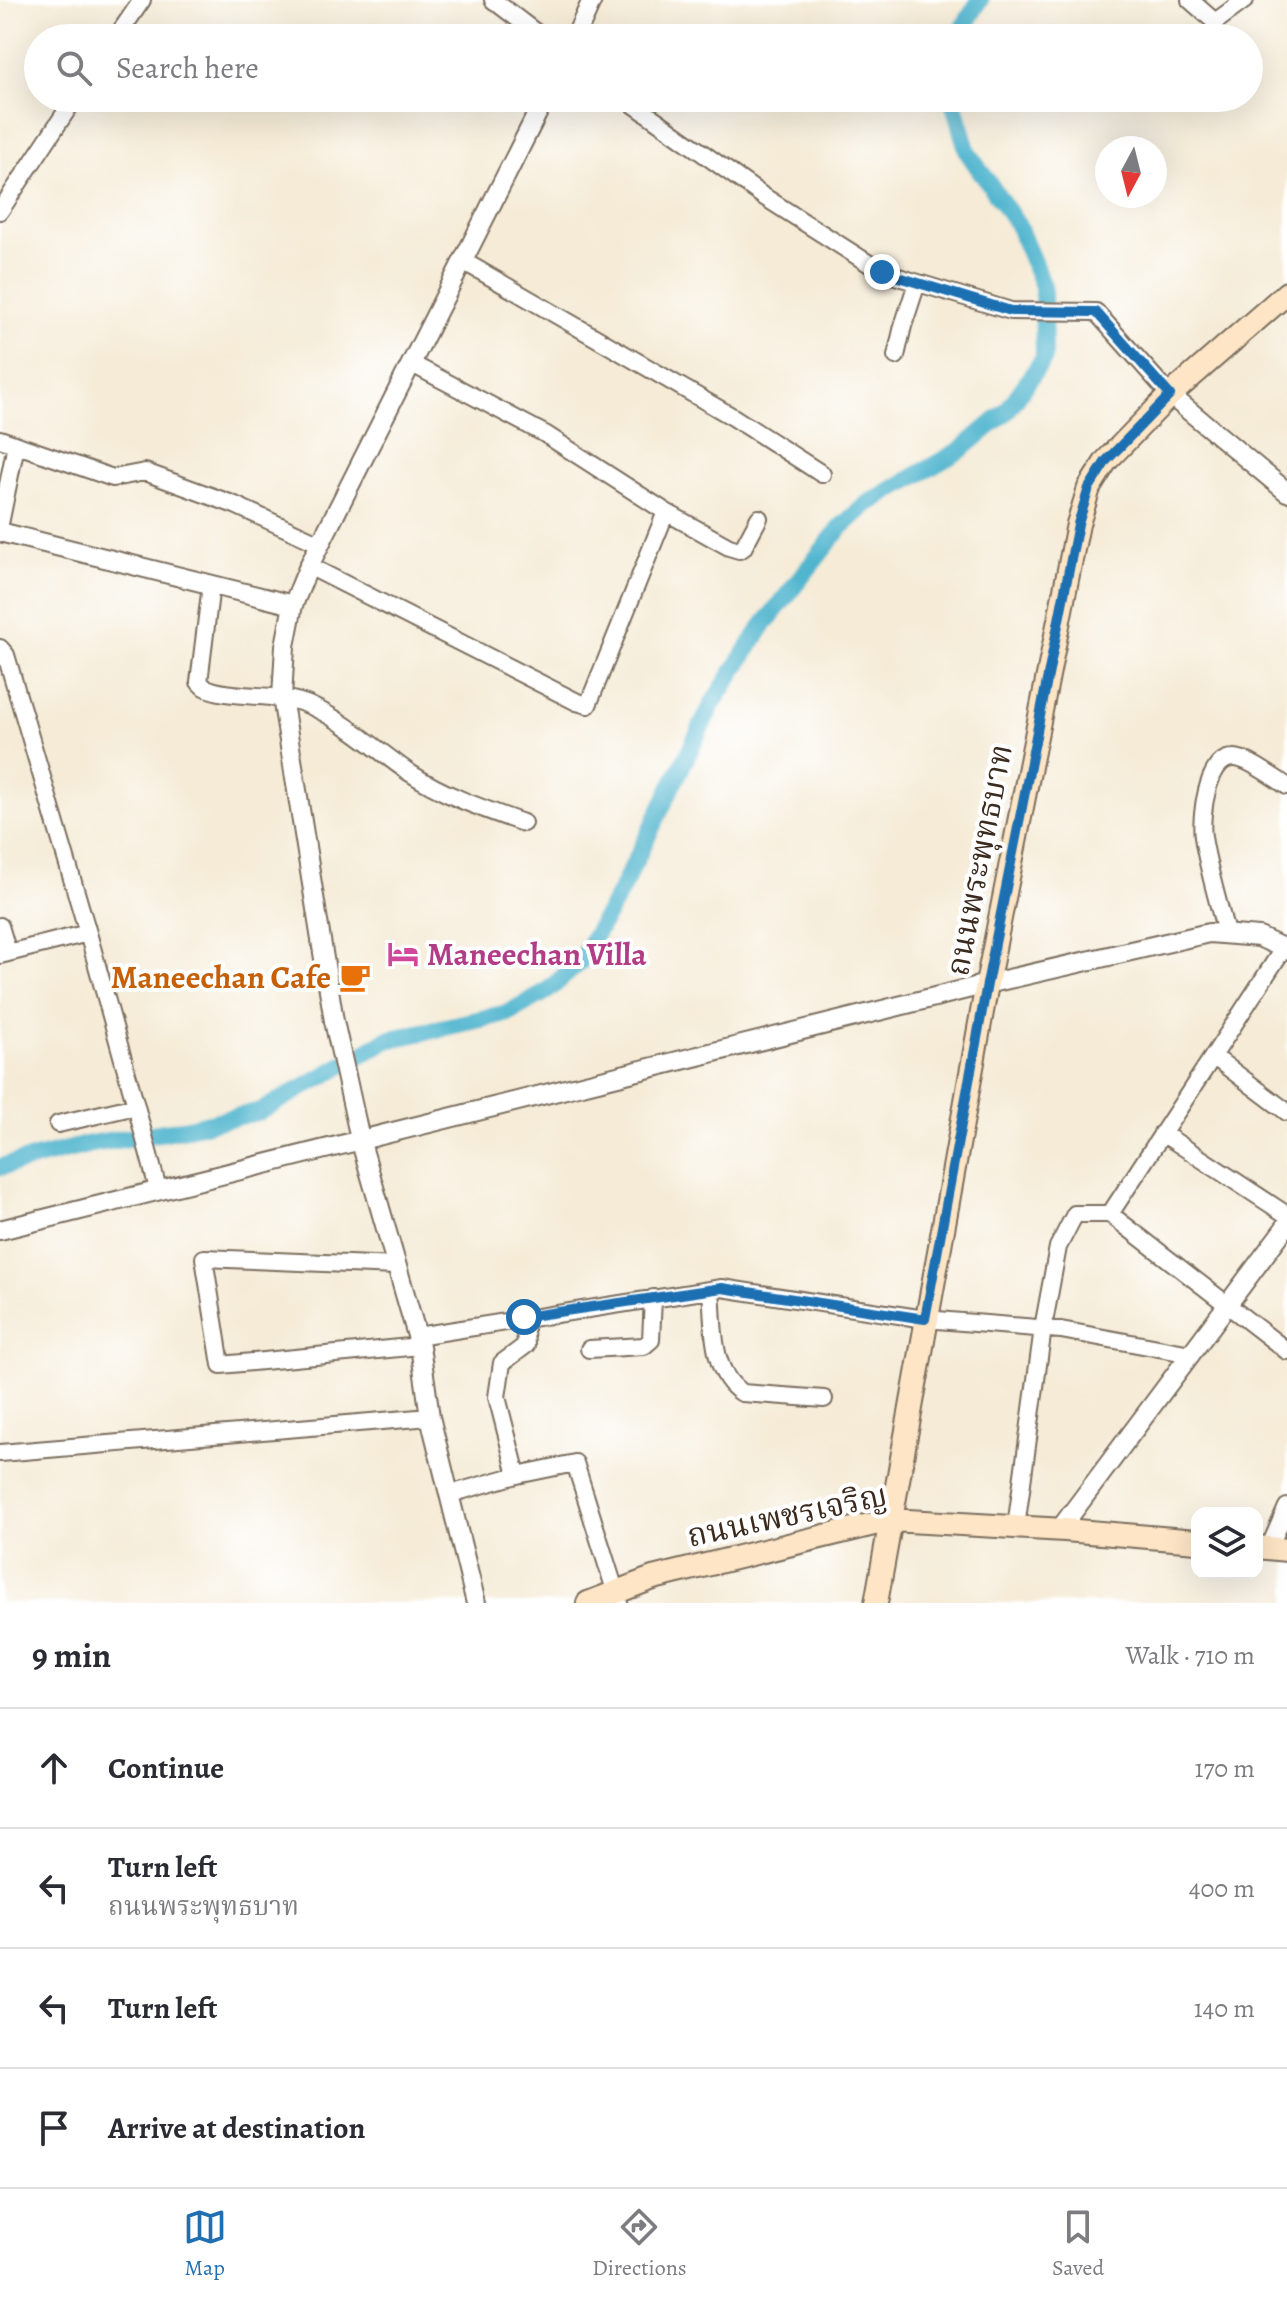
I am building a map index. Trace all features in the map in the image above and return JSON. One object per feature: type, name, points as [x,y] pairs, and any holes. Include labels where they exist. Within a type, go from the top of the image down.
[{"type":"main road","name":"ถนนพระพุทธบาท","points":[[876,1603],[987,984],[1078,524],[1089,488],[1106,461],[1170,395],[1287,293]]},
{"type":"main road","name":"ถนนเพชรเจริญ","points":[[588,1603],[618,1598],[653,1578],[890,1520],[1060,1529],[1191,1540]]},
{"type":"street","points":[[126,24],[142,0]]},
{"type":"street","points":[[493,0],[525,24]]},
{"type":"street","points":[[581,24],[592,0]]},
{"type":"street","points":[[1190,0],[1215,22],[1245,0]]},
{"type":"street","points":[[0,211],[66,112]]},
{"type":"street","points":[[476,1603],[430,1417],[419,1341],[360,1139],[334,1021],[282,697],[285,646],[293,605],[309,566],[538,112]]},
{"type":"street","points":[[645,112],[763,196],[882,272],[1011,311],[1096,312],[1170,395],[1287,492]]},
{"type":"street","points":[[463,261],[733,417],[822,474]]},
{"type":"street","points":[[896,356],[917,283]]},
{"type":"street","points":[[412,364],[545,434],[666,512],[729,547],[743,548],[759,518]]},
{"type":"street","points":[[0,524],[8,442],[113,478],[145,472],[235,505],[320,544]]},
{"type":"street","points":[[309,566],[588,705],[666,512]]},
{"type":"street","points":[[0,532],[293,605]]},
{"type":"street","points":[[211,585],[199,682],[210,690],[282,697],[311,706],[370,742],[411,774],[454,797],[523,823]]},
{"type":"street","points":[[0,648],[6,655],[88,933],[156,1183]]},
{"type":"street","points":[[1226,933],[1202,834],[1212,772],[1221,761],[1231,757],[1241,759],[1287,786]]},
{"type":"street","points":[[0,926],[4,954],[88,933]]},
{"type":"street","points":[[0,1230],[156,1183],[360,1139],[987,984],[1209,933],[1259,937],[1285,950],[1110,1214]]},
{"type":"street","points":[[1213,1056],[1287,1112]]},
{"type":"street","points":[[58,1124],[137,1110]]},
{"type":"street","points":[[1060,1529],[1286,1225],[1162,1133]]},
{"type":"street","points":[[1016,1527],[1043,1328],[1058,1247],[1075,1214],[1110,1214],[1287,1351]]},
{"type":"street","points":[[397,1266],[204,1258],[221,1365],[419,1341],[524,1317],[722,1288],[925,1319],[1043,1328],[1191,1354]]},
{"type":"street","points":[[711,1290],[717,1355],[731,1386],[742,1393],[824,1399]]},
{"type":"street","points":[[589,1349],[644,1346],[651,1340],[653,1298]]},
{"type":"street","points":[[517,1475],[497,1397],[497,1385],[502,1363],[526,1345],[524,1317]]},
{"type":"street","points":[[0,1453],[430,1417]]},
{"type":"street","points":[[450,1494],[575,1463],[618,1598]]},
{"type":"street","points":[[1271,1548],[1287,1507]]},
{"type":"waterway","points":[[965,24],[980,0]]},
{"type":"waterway","points":[[0,1167],[91,1144],[183,1129],[261,1111],[387,1040],[508,1013],[547,991],[579,963],[621,890],[713,703],[762,627],[840,528],[867,504],[962,449],[1007,411],[1044,358],[1043,286],[1017,224],[968,153],[956,112]]},
{"type":"place","name":"Maneechan Villa","points":[[403,954]]},
{"type":"place","name":"Maneechan Cafe","points":[[355,977]]},
{"type":"route","points":[[524,1317],[722,1288],[925,1319],[987,984],[1078,524],[1089,488],[1106,461],[1170,395],[1096,312],[1011,311],[882,272]]}]
